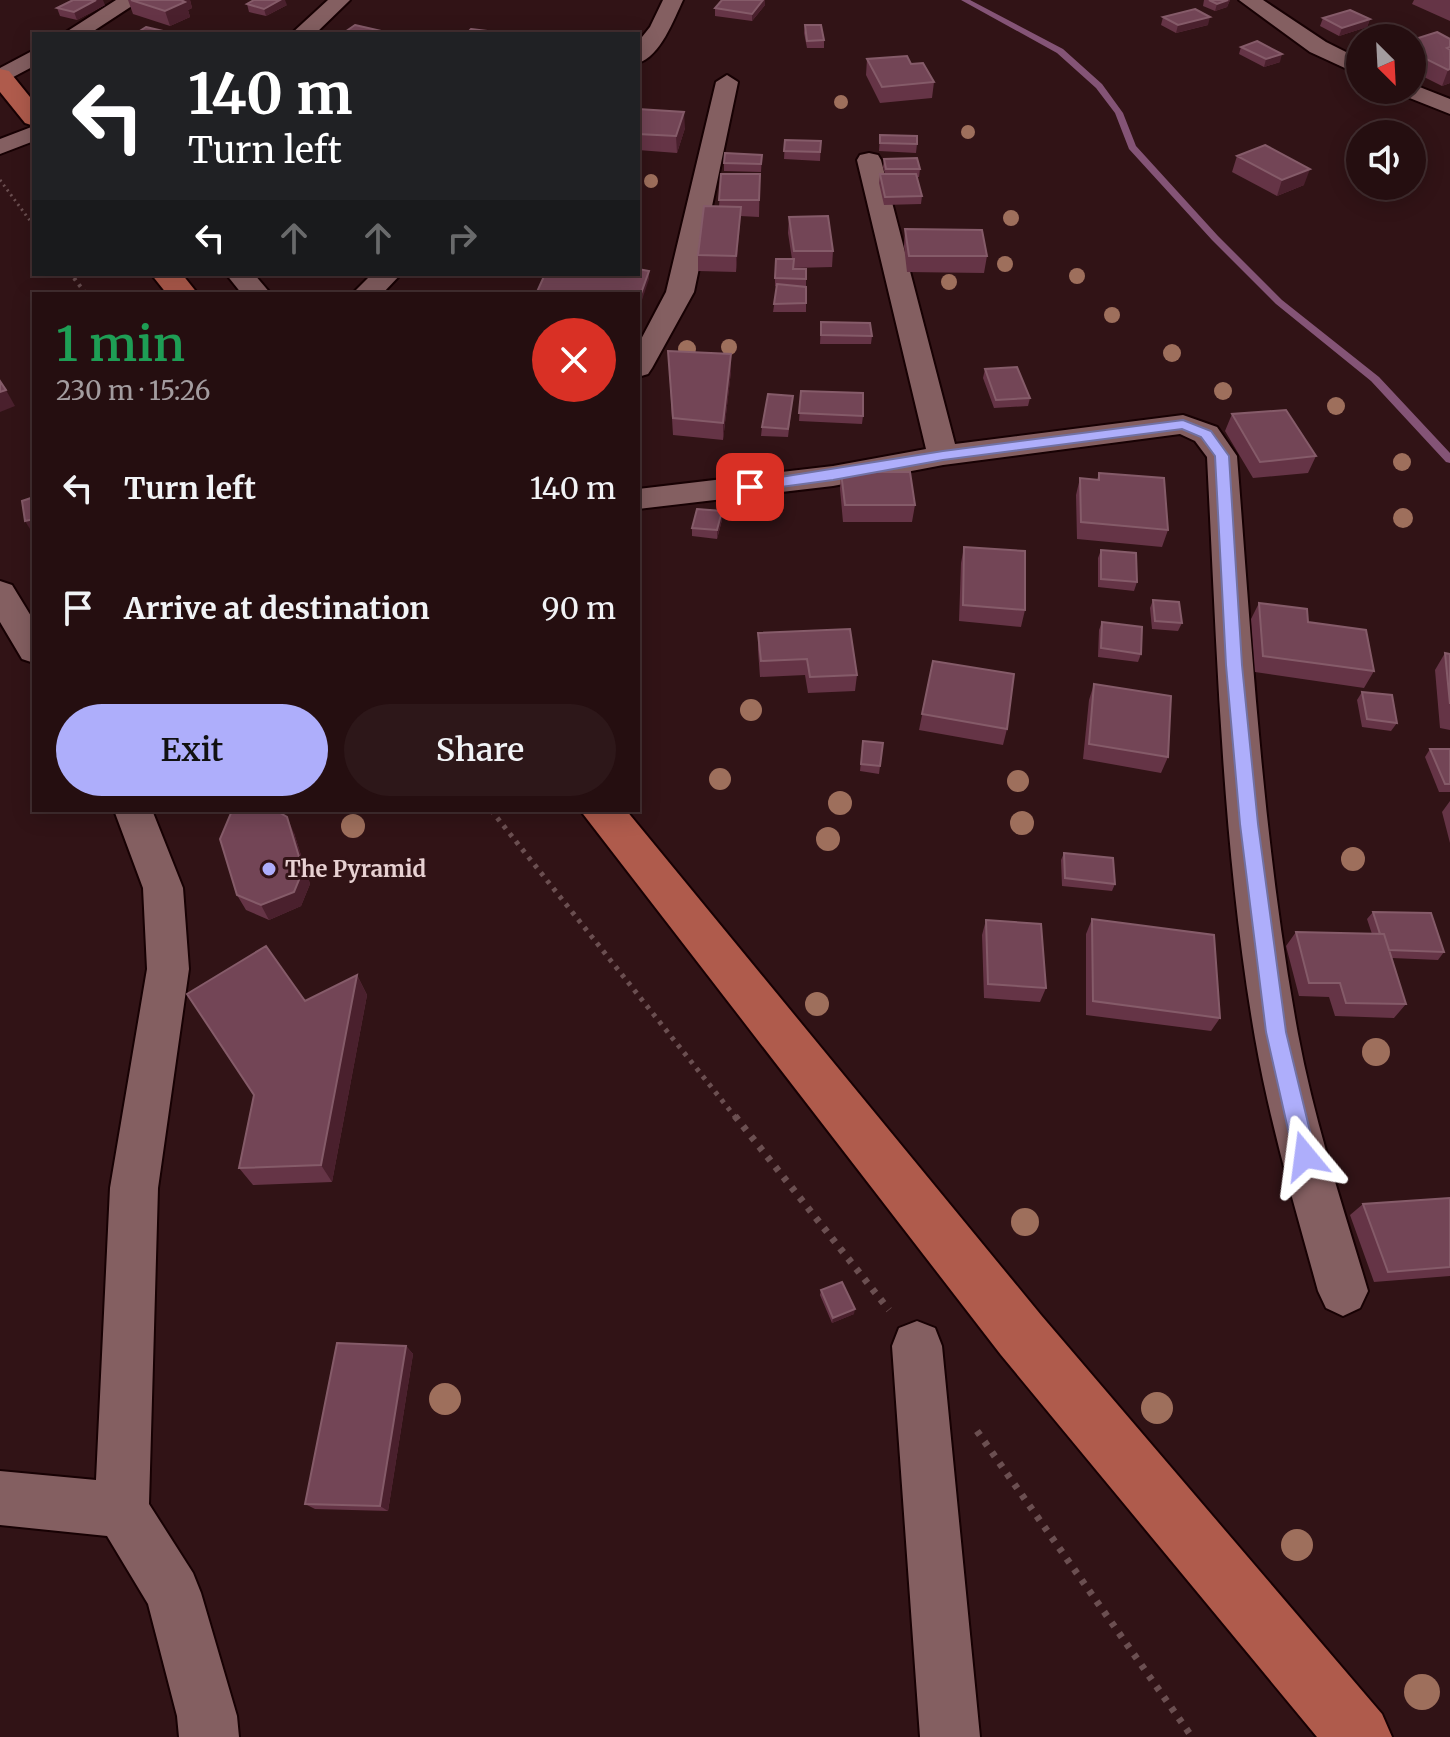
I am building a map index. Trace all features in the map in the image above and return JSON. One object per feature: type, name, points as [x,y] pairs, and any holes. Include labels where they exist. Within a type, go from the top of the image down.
[{"type":"main road","points":[[0,76],[32,116]]},
{"type":"main road","points":[[168,276],[181,292]]},
{"type":"main road","points":[[603,812],[1021,1335],[1359,1737]]},
{"type":"street","points":[[77,32],[131,0]]},
{"type":"street","points":[[304,32],[340,0]]},
{"type":"street","points":[[640,53],[660,28],[673,0]]},
{"type":"street","points":[[1249,0],[1318,47],[1346,61]]},
{"type":"street","points":[[0,76],[32,58]]},
{"type":"street","points":[[640,365],[680,292],[727,82]]},
{"type":"street","points":[[1426,97],[1450,107]]},
{"type":"street","points":[[0,147],[32,134]]},
{"type":"street","points":[[869,160],[943,455]]},
{"type":"street","points":[[241,276],[255,292]]},
{"type":"street","points":[[368,292],[386,276]]},
{"type":"street","points":[[640,499],[833,476],[943,455],[1183,424],[1206,434],[1222,456],[1234,665],[1249,824],[1276,1032],[1290,1102],[1343,1291]]},
{"type":"street","points":[[0,593],[32,647]]},
{"type":"street","points":[[134,812],[163,888],[168,969],[134,1188],[122,1510],[173,1593],[207,1716],[209,1737]]},
{"type":"street","points":[[917,1346],[950,1737]]},
{"type":"street","points":[[0,1498],[122,1510]]},
{"type":"path","points":[[0,180],[32,223]]},
{"type":"path","points":[[493,812],[917,1346]]},
{"type":"path","points":[[972,1424],[1192,1737]]},
{"type":"building","points":[[73,0],[96,0],[74,12],[57,8]]},
{"type":"building","points":[[131,0],[181,0],[185,2],[165,11]]},
{"type":"building","points":[[254,0],[280,0],[264,9],[247,4]]},
{"type":"building","points":[[722,0],[763,0],[752,14],[715,8]]},
{"type":"building","points":[[1195,9],[1210,17],[1178,25],[1163,17]]},
{"type":"building","points":[[1350,10],[1370,19],[1346,24],[1342,28],[1323,18]]},
{"type":"building","points":[[355,25],[386,32],[345,32]]},
{"type":"building","points":[[805,25],[821,25],[824,40],[807,41]]},
{"type":"building","points":[[146,27],[167,32],[138,32]]},
{"type":"building","points":[[1437,32],[1450,39],[1450,47],[1447,48],[1450,50],[1450,69],[1426,59],[1426,36]]},
{"type":"building","points":[[1257,41],[1282,54],[1266,59],[1241,47]]},
{"type":"building","points":[[907,56],[911,64],[923,63],[934,82],[882,87],[867,59]]},
{"type":"building","points":[[640,109],[684,112],[676,136],[640,134]]},
{"type":"building","points":[[880,135],[917,136],[917,144],[880,143]]},
{"type":"building","points":[[785,140],[821,141],[820,152],[784,151]]},
{"type":"building","points":[[1265,145],[1310,169],[1282,180],[1237,156]]},
{"type":"building","points":[[725,153],[762,155],[761,164],[724,163]]},
{"type":"building","points":[[917,158],[920,169],[886,169],[884,159]]},
{"type":"building","points":[[721,174],[760,174],[759,200],[719,200]]},
{"type":"building","points":[[880,174],[916,174],[922,196],[885,197]]},
{"type":"building","points":[[704,206],[741,207],[736,256],[698,255]]},
{"type":"building","points":[[828,216],[833,251],[794,251],[789,217]]},
{"type":"building","points":[[905,229],[982,230],[987,256],[909,256]]},
{"type":"building","points":[[776,259],[794,259],[793,269],[806,269],[806,279],[775,278]]},
{"type":"building","points":[[640,269],[649,271],[640,296],[640,292],[537,292],[544,276],[640,276]]},
{"type":"building","points":[[777,284],[806,287],[806,303],[774,304]]},
{"type":"building","points":[[821,322],[870,323],[872,336],[821,335]]},
{"type":"building","points":[[668,351],[731,354],[723,423],[673,418]]},
{"type":"building","points":[[1017,367],[1030,398],[996,400],[985,369]]},
{"type":"building","points":[[801,391],[863,393],[863,416],[799,413]]},
{"type":"building","points":[[768,394],[793,396],[788,429],[762,427]]},
{"type":"building","points":[[1286,410],[1316,456],[1260,462],[1232,414]]},
{"type":"building","points":[[841,472],[910,472],[915,505],[845,505]]},
{"type":"building","points":[[1099,473],[1164,478],[1168,530],[1081,522],[1080,478],[1099,480]]},
{"type":"building","points":[[32,498],[32,519],[25,521],[22,501]]},
{"type":"building","points":[[697,509],[722,511],[717,530],[692,528]]},
{"type":"building","points":[[964,547],[1025,551],[1025,610],[963,605]]},
{"type":"building","points":[[1101,550],[1136,553],[1137,582],[1101,579]]},
{"type":"building","points":[[1153,600],[1179,602],[1182,623],[1155,621]]},
{"type":"building","points":[[1259,603],[1307,609],[1308,622],[1366,630],[1374,671],[1263,656]]},
{"type":"building","points":[[1102,622],[1142,627],[1141,654],[1101,648]]},
{"type":"building","points":[[850,629],[857,675],[810,677],[807,659],[761,661],[758,633]]},
{"type":"building","points":[[1445,653],[1450,654],[1450,704]]},
{"type":"building","points":[[933,661],[1014,674],[1007,729],[922,714]]},
{"type":"building","points":[[1094,684],[1171,696],[1168,757],[1089,744]]},
{"type":"building","points":[[1362,692],[1392,695],[1397,723],[1367,719]]},
{"type":"building","points":[[863,741],[883,743],[880,766],[861,764]]},
{"type":"building","points":[[1430,749],[1450,749],[1450,784],[1445,784]]},
{"type":"building","name":"The Pyramid","points":[[278,812],[287,817],[303,870],[294,892],[261,905],[237,895],[220,839],[231,813]]},
{"type":"building","points":[[1064,853],[1113,858],[1115,884],[1065,878]]},
{"type":"building","points":[[1373,912],[1431,913],[1444,952],[1389,950]]},
{"type":"building","points":[[1092,919],[1214,935],[1220,1018],[1093,1001]]},
{"type":"building","points":[[986,920],[1041,924],[1046,988],[988,984]]},
{"type":"building","points":[[1296,932],[1384,934],[1406,1004],[1346,1003],[1340,983],[1309,983]]},
{"type":"building","points":[[266,946],[305,1001],[357,975],[321,1165],[239,1168],[254,1095],[187,994]]},
{"type":"building","points":[[1450,1198],[1450,1267],[1388,1272],[1363,1204]]},
{"type":"building","points":[[842,1282],[855,1309],[833,1318],[821,1290]]},
{"type":"building","points":[[337,1343],[406,1346],[380,1506],[305,1504]]},
{"type":"waterway","points":[[965,0],[1060,51],[1099,86],[1119,113],[1132,147],[1215,238],[1279,302],[1375,379],[1450,460]]},
{"type":"place","name":"The Pyramid","points":[[269,869]]},
{"type":"route","points":[[750,487],[833,476],[943,455],[1183,424],[1206,434],[1217,447],[1222,456],[1234,665],[1249,824],[1276,1032],[1305,1156]]}]
